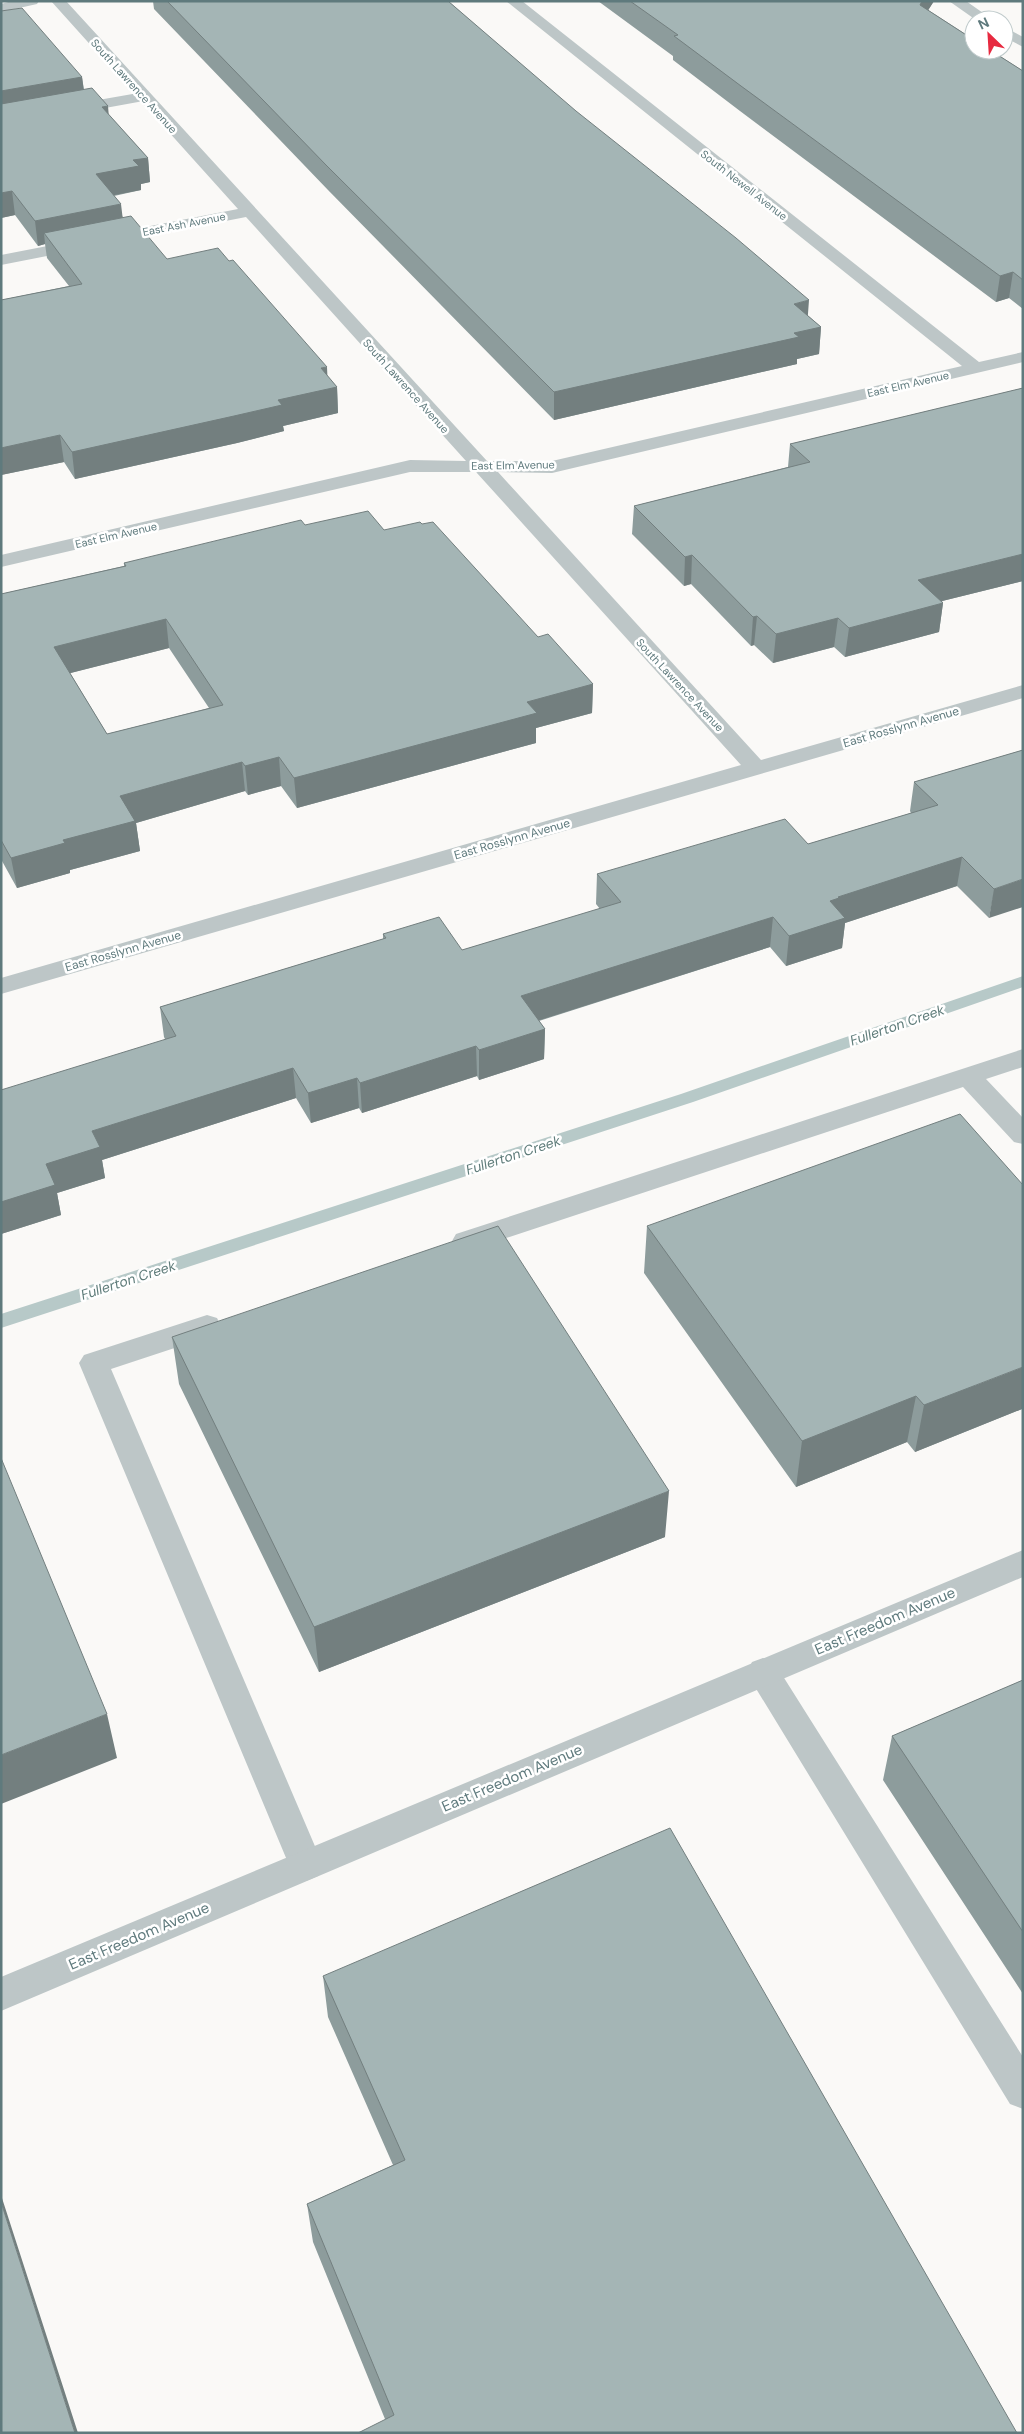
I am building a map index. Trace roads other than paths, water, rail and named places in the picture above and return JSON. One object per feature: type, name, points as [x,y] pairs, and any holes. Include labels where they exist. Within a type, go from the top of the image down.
[{"type":"street","points":[[1,8],[32,1]]},
{"type":"street","name":"South Lawrence Avenue","points":[[58,1],[478,466],[757,769]]},
{"type":"street","name":"South Newell Avenue","points":[[513,1],[976,368]]},
{"type":"street","points":[[956,1],[970,10]]},
{"type":"street","points":[[1,122],[144,97]]},
{"type":"street","name":"East Ash Avenue","points":[[1,260],[248,212]]},
{"type":"street","name":"East Elm Avenue","points":[[1,561],[410,466],[552,467],[1023,357]]},
{"type":"street","name":"East Rosslynn Avenue","points":[[1,986],[1023,691]]},
{"type":"street","points":[[442,1249],[1023,1058]]},
{"type":"street","points":[[968,1076],[1023,1135]]},
{"type":"street","points":[[235,1316],[94,1363],[306,1865]]},
{"type":"street","name":"East Freedom Avenue","points":[[1,1994],[1023,1563]]},
{"type":"street","points":[[763,1672],[1023,2091]]},
{"type":"waterway","name":"Fullerton Creek","points":[[1,1321],[687,1098],[1023,981]]}]
